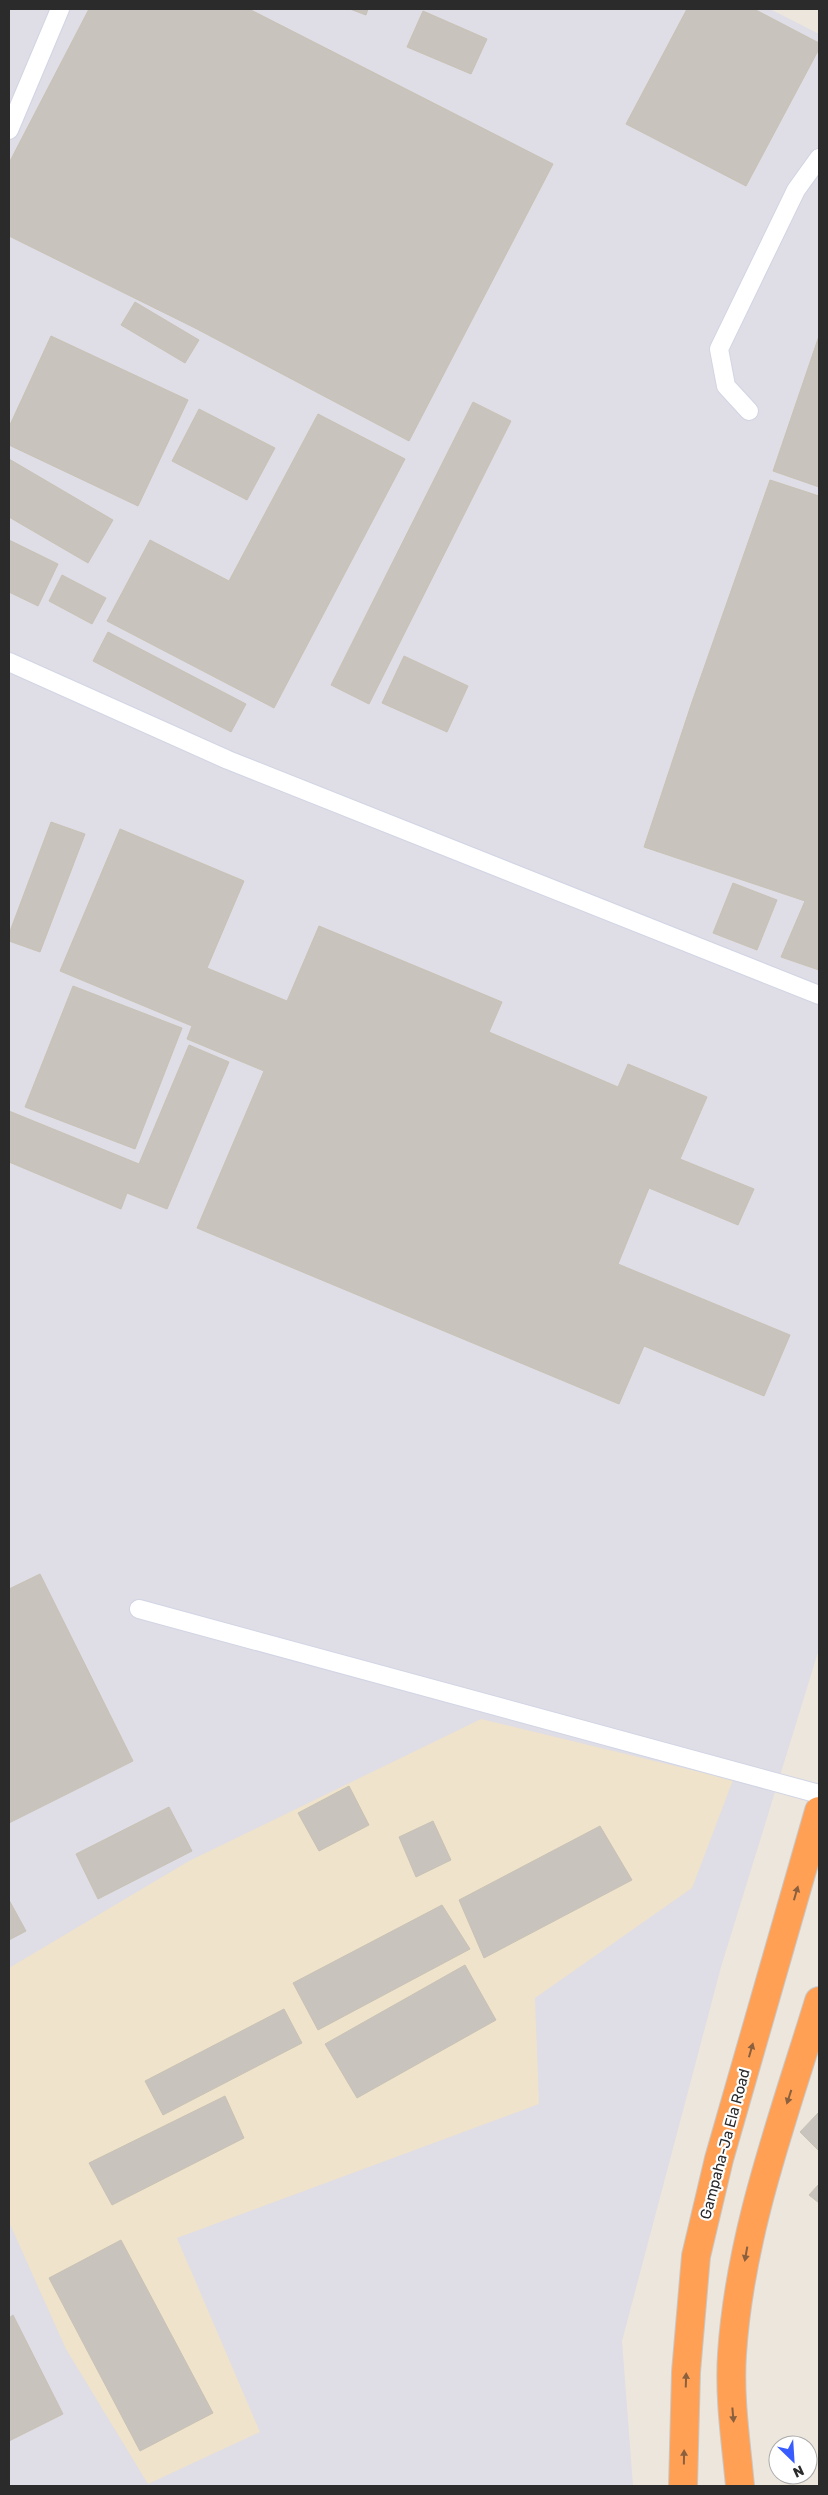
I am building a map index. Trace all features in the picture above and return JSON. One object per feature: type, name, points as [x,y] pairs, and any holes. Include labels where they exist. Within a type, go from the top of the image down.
[{"type":"highway","name":"Gampaha-Ja Ela Road","points":[[683,2486],[686,2372],[696,2256],[719,2159],[819,1811]]},
{"type":"highway","points":[[740,2486],[732,2401],[732,2353],[746,2249],[782,2120],[819,2000]]},
{"type":"lane","points":[[9,130],[60,9]]},
{"type":"lane","points":[[749,411],[726,386],[719,349],[796,190],[819,158]]},
{"type":"lane","points":[[9,662],[228,760],[819,995]]},
{"type":"lane","points":[[139,1609],[819,1794]]},
{"type":"shaded area","points":[[9,9],[770,9],[819,34],[819,1649],[721,1967],[622,2341],[633,2486],[9,2486]]},
{"type":"shaded area","points":[[481,1719],[733,1780],[692,1888],[535,1998],[539,2104],[177,2238],[260,2432],[148,2484],[66,2349],[9,2222],[9,1968],[189,1861]]},
{"type":"building","points":[[89,9],[249,9],[553,164],[409,441],[195,328],[9,236],[9,163]]},
{"type":"building","points":[[350,9],[368,9],[366,15]]},
{"type":"building","points":[[687,9],[754,9],[819,43],[819,49],[746,186],[626,124]]},
{"type":"building","points":[[423,11],[487,39],[471,74],[407,47]]},
{"type":"building","points":[[135,302],[199,340],[185,363],[121,325]]},
{"type":"building","points":[[51,336],[188,400],[138,506],[9,445],[9,427]]},
{"type":"building","points":[[819,336],[819,487],[773,471]]},
{"type":"building","points":[[473,402],[511,421],[369,704],[331,685]]},
{"type":"building","points":[[199,409],[275,448],[247,500],[172,461]]},
{"type":"building","points":[[318,414],[405,459],[274,708],[107,621],[150,540],[229,581]]},
{"type":"building","points":[[9,459],[113,520],[88,563],[9,517]]},
{"type":"building","points":[[770,480],[819,496],[819,970],[781,957],[805,901],[644,847],[692,702]]},
{"type":"building","points":[[9,540],[58,564],[38,606],[9,592]]},
{"type":"building","points":[[62,575],[106,598],[92,624],[49,601]]},
{"type":"building","points":[[108,632],[246,704],[231,732],[93,661]]},
{"type":"building","points":[[404,656],[468,686],[447,732],[382,703]]},
{"type":"building","points":[[51,822],[85,834],[40,952],[9,941],[9,934]]},
{"type":"building","points":[[120,829],[244,881],[207,968],[287,1001],[319,926],[502,1002],[489,1032],[618,1087],[628,1064],[707,1097],[680,1159],[754,1189],[738,1225],[649,1188],[618,1264],[790,1335],[764,1396],[644,1346],[619,1404],[197,1228],[264,1071],[187,1039],[192,1026],[60,971]]},
{"type":"building","points":[[733,883],[777,900],[757,950],[713,933]]},
{"type":"building","points":[[73,986],[182,1028],[135,1149],[25,1107]]},
{"type":"building","points":[[189,1045],[229,1062],[167,1209],[127,1193],[121,1209],[9,1162],[9,1111],[139,1164]]},
{"type":"building","points":[[40,1574],[133,1761],[9,1823],[9,1589]]},
{"type":"building","points":[[349,1786],[369,1825],[319,1851],[298,1813]]},
{"type":"building","points":[[169,1807],[192,1851],[98,1899],[76,1854]]},
{"type":"building","points":[[433,1821],[451,1860],[416,1877],[399,1837]]},
{"type":"building","points":[[600,1826],[632,1880],[484,1958],[459,1900]]},
{"type":"building","points":[[9,1900],[26,1931],[9,1940]]},
{"type":"building","points":[[442,1905],[470,1949],[318,2030],[293,1983]]},
{"type":"building","points":[[465,1965],[496,2020],[357,2098],[325,2044]]},
{"type":"building","points":[[284,2009],[302,2043],[163,2115],[145,2081]]},
{"type":"building","points":[[225,2096],[244,2138],[112,2205],[89,2163]]},
{"type":"building","points":[[819,2112],[819,2151],[800,2132]]},
{"type":"building","points":[[819,2184],[819,2203],[809,2195]]},
{"type":"building","points":[[121,2240],[213,2413],[140,2451],[49,2278]]},
{"type":"building","points":[[13,2315],[63,2414],[9,2441],[9,2318]]}]
